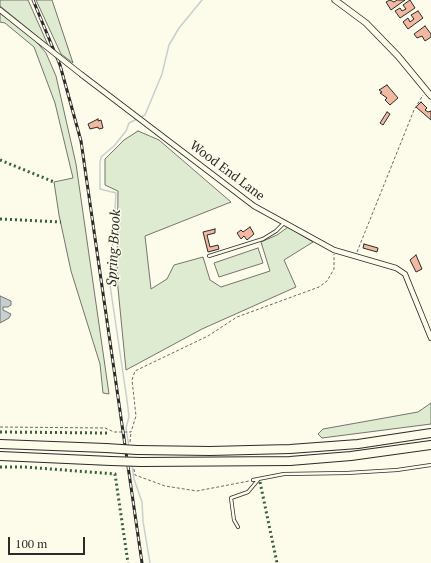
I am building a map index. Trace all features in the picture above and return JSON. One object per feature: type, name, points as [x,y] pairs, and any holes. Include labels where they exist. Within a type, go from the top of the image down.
[{"type":"highway","points":[[0,444],[137,450],[216,451],[290,449],[358,444],[431,433]]},
{"type":"highway","points":[[0,456],[141,462],[290,461],[351,456],[431,445]]},
{"type":"street","points":[[334,0],[366,23],[431,96]]},
{"type":"street","name":"Wood End Lane","points":[[0,10],[82,75],[254,206],[334,250],[396,268],[405,274],[431,338]]},
{"type":"lane","points":[[209,256],[262,239],[276,231],[284,222]]},
{"type":"lane","points":[[253,480],[284,474],[361,472],[431,465]]},
{"type":"lane","points":[[238,528],[234,520],[231,498],[248,492],[259,479]]},
{"type":"path","points":[[355,256],[414,110],[426,90]]},
{"type":"path","points":[[0,427],[105,428],[114,432],[131,432],[136,416],[132,380],[135,371],[208,336],[236,317],[319,287],[327,281],[334,269],[334,250]]},
{"type":"path","points":[[135,476],[165,486],[198,491],[253,480]]},
{"type":"green space","points":[[0,0],[28,0],[48,45],[0,6]]},
{"type":"green space","points":[[36,0],[52,0],[73,63],[61,54]]},
{"type":"green space","points":[[0,12],[34,39],[46,53],[56,76],[76,164],[109,394],[103,393],[100,364],[71,271],[59,215],[54,182],[73,178],[55,103],[34,47],[5,23],[0,22]]},
{"type":"green space","points":[[138,131],[159,140],[231,202],[145,236],[151,289],[167,279],[174,265],[203,257],[210,280],[221,287],[270,271],[261,242],[277,235],[288,227],[313,242],[284,260],[296,287],[202,329],[126,370],[117,278],[118,191],[105,185],[105,159],[124,140]]},
{"type":"green space","points":[[258,248],[263,263],[219,277],[214,263]]},
{"type":"green space","points":[[431,403],[431,424],[322,438],[318,434],[323,429],[418,412]]},
{"type":"shaded area","points":[[0,296],[11,301],[11,305],[8,307],[3,307],[3,310],[11,314],[9,318],[0,323]]},
{"type":"building","points":[[390,0],[394,2],[397,0],[405,0],[391,10],[386,2]]},
{"type":"building","points":[[410,0],[415,8],[400,18],[395,11],[400,8],[402,11],[406,9],[403,5]]},
{"type":"building","points":[[418,11],[423,18],[408,29],[403,22],[408,18],[410,22],[414,19],[411,15]]},
{"type":"building","points":[[425,26],[431,34],[431,37],[425,41],[422,36],[417,38],[414,34]]},
{"type":"building","points":[[387,85],[398,98],[390,105],[385,100],[387,98],[380,93],[382,92],[379,90]]},
{"type":"building","points":[[421,102],[427,108],[425,110],[428,112],[431,111],[431,120],[416,107]]},
{"type":"building","points":[[387,112],[390,114],[383,125],[380,123]]},
{"type":"building","points":[[98,119],[98,121],[101,120],[103,128],[99,129],[98,127],[90,129],[88,124]]},
{"type":"building","points":[[250,227],[254,234],[247,240],[244,236],[241,239],[237,233],[241,230],[243,232]]},
{"type":"building","points":[[215,229],[215,233],[207,235],[210,247],[218,245],[219,249],[208,252],[203,232]]},
{"type":"building","points":[[364,244],[378,248],[377,252],[363,248]]},
{"type":"building","points":[[416,255],[422,269],[416,272],[410,260]]},
{"type":"waterway","name":"Spring Brook","points":[[129,447],[126,428],[129,417],[110,285],[116,193],[100,189],[100,163],[101,157],[114,146],[126,131],[129,123],[145,115],[162,74],[169,45],[179,28],[202,0]]},
{"type":"waterway","name":"Spring Brook","points":[[132,465],[134,479],[142,502],[143,521],[150,563]]},
{"type":"railway","points":[[33,0],[60,65],[81,141],[142,563]]},
{"type":"hedge","points":[[0,160],[54,182]]},
{"type":"hedge","points":[[0,219],[61,222]]},
{"type":"hedge","points":[[0,432],[107,433]]},
{"type":"hedge","points":[[0,467],[25,467],[115,474],[128,563]]},
{"type":"hedge","points":[[260,482],[277,563]]}]
